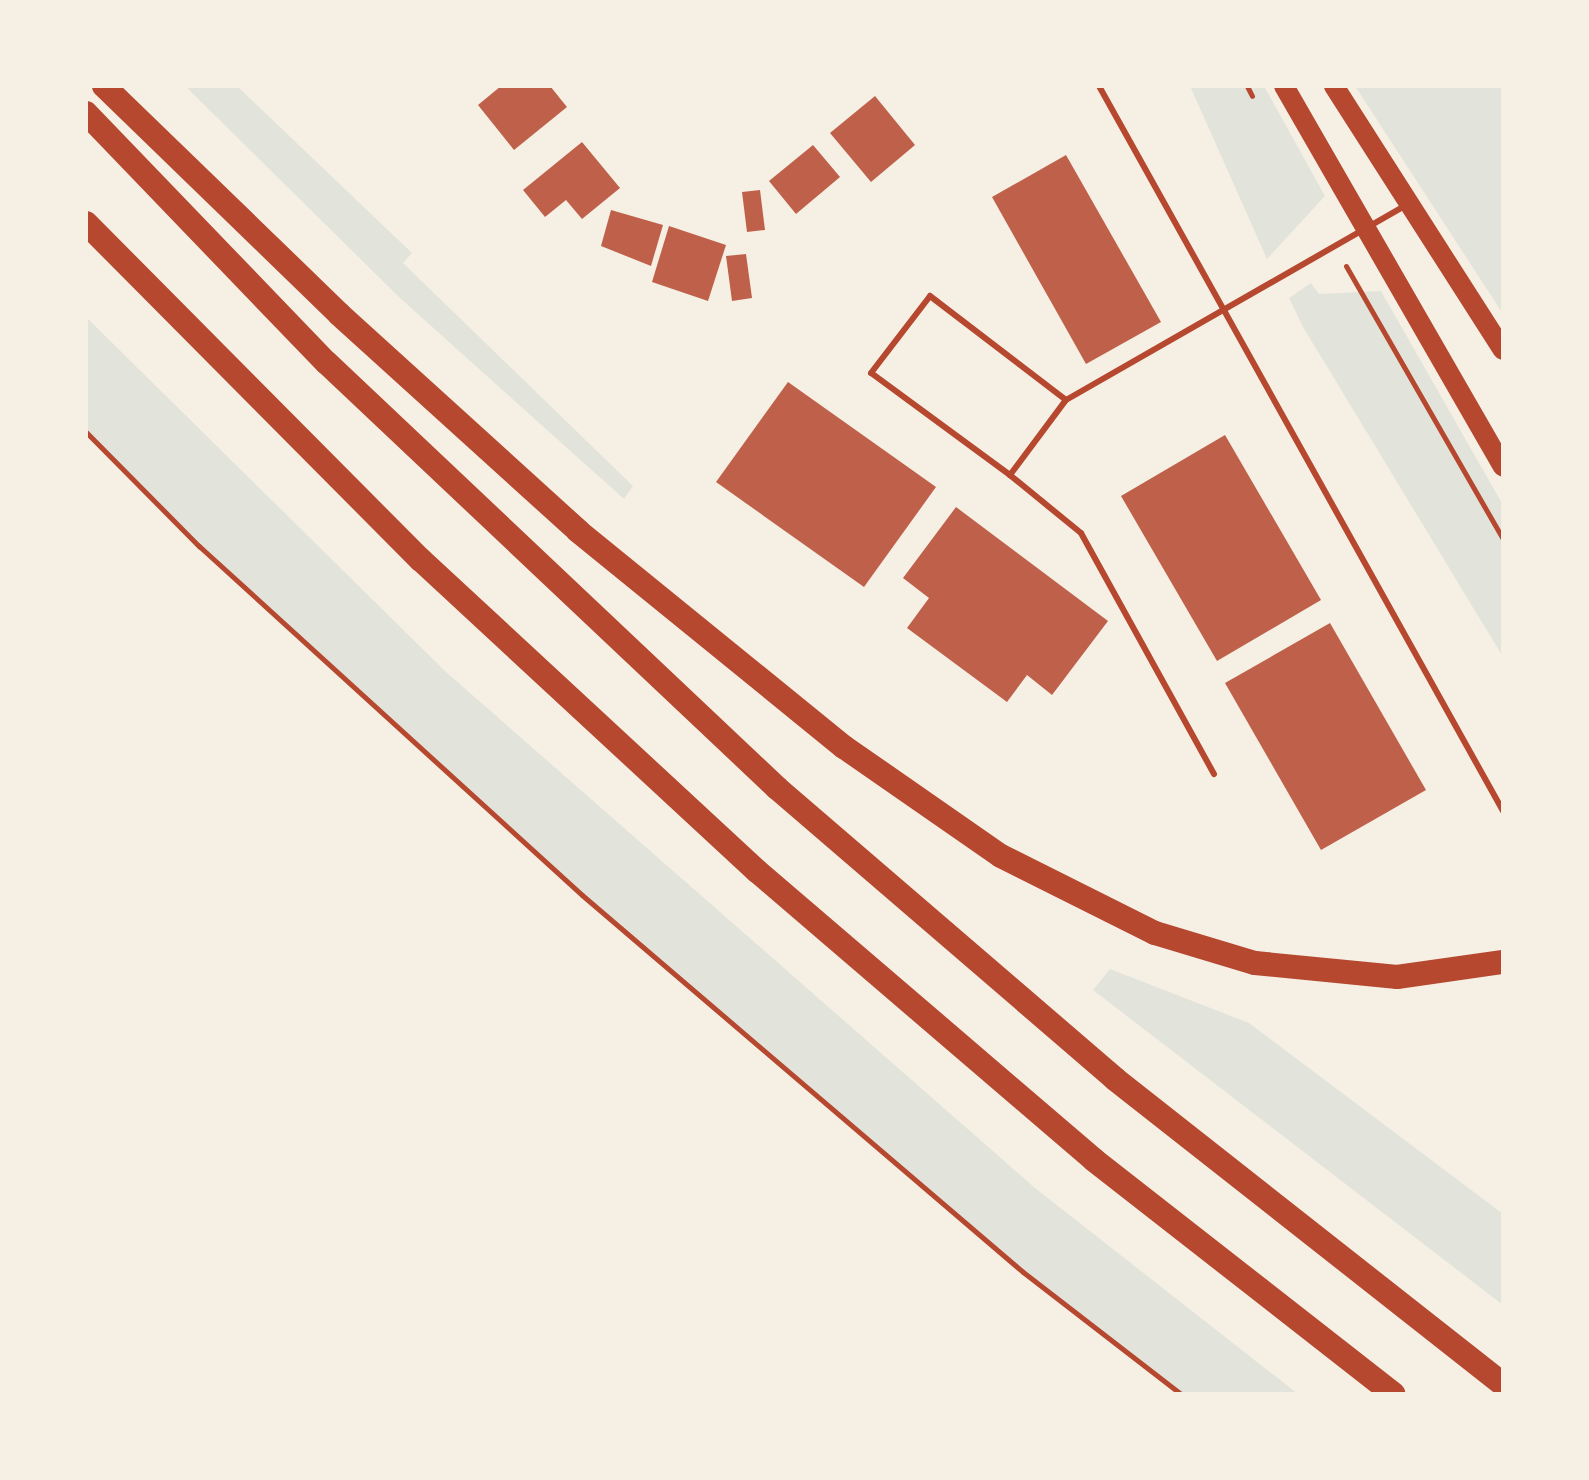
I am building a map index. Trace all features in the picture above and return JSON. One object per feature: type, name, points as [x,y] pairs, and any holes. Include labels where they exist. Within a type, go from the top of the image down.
[{"type":"highway","points":[[104,86],[339,314],[578,531],[844,747],[1001,856],[1155,933],[1255,963],[1397,977],[1503,962]]},
{"type":"highway","points":[[86,113],[327,363],[777,788],[1115,1079],[1503,1384]]},
{"type":"highway","points":[[86,223],[464,602],[757,871],[1094,1160],[1394,1394]]},
{"type":"main road","points":[[1284,86],[1503,467]]},
{"type":"main road","points":[[1334,86],[1503,350]]},
{"type":"lane","points":[[1099,86],[1503,811]]},
{"type":"lane","points":[[1010,475],[1066,400],[1408,205]]},
{"type":"lane","points":[[1066,400],[930,296],[871,373],[1010,475],[1081,533],[1214,774]]},
{"type":"path","points":[[1430,412],[1503,539]]},
{"type":"path","points":[[86,432],[199,546],[582,895],[1023,1272],[1181,1394]]},
{"type":"shaded area","points":[[185,86],[237,86],[412,253],[403,263],[633,486],[624,499],[400,298]]},
{"type":"shaded area","points":[[1190,86],[1264,86],[1325,196],[1267,259]]},
{"type":"shaded area","points":[[1355,86],[1503,86],[1503,314]]},
{"type":"shaded area","points":[[1311,283],[1319,294],[1381,291],[1503,505],[1503,657],[1303,327],[1289,298]]},
{"type":"shaded area","points":[[86,317],[446,672],[1035,1188],[1298,1394],[1181,1394],[1023,1272],[582,895],[199,546],[86,432]]},
{"type":"shaded area","points":[[1110,969],[1249,1023],[1503,1214],[1503,1305],[1093,990]]},
{"type":"building","points":[[501,86],[550,86],[567,107],[514,150],[478,105]]},
{"type":"building","points":[[875,96],[915,145],[871,182],[830,133]]},
{"type":"building","points":[[582,142],[620,188],[582,219],[566,200],[545,217],[523,190]]},
{"type":"building","points":[[813,145],[840,177],[796,214],[769,181]]},
{"type":"building","points":[[1066,155],[1161,322],[1086,364],[992,197]]},
{"type":"building","points":[[760,190],[765,230],[747,232],[742,192]]},
{"type":"building","points":[[611,210],[663,225],[651,266],[601,246]]},
{"type":"building","points":[[669,226],[726,245],[708,301],[652,282]]},
{"type":"building","points":[[746,254],[752,298],[732,301],[726,256]]},
{"type":"building","points":[[788,382],[936,487],[864,587],[716,482]]},
{"type":"building","points":[[1225,435],[1321,600],[1217,661],[1121,496]]},
{"type":"building","points":[[956,507],[1108,621],[1052,695],[1027,675],[1007,702],[907,628],[929,598],[903,578]]},
{"type":"building","points":[[1330,623],[1426,790],[1321,850],[1225,683]]}]
